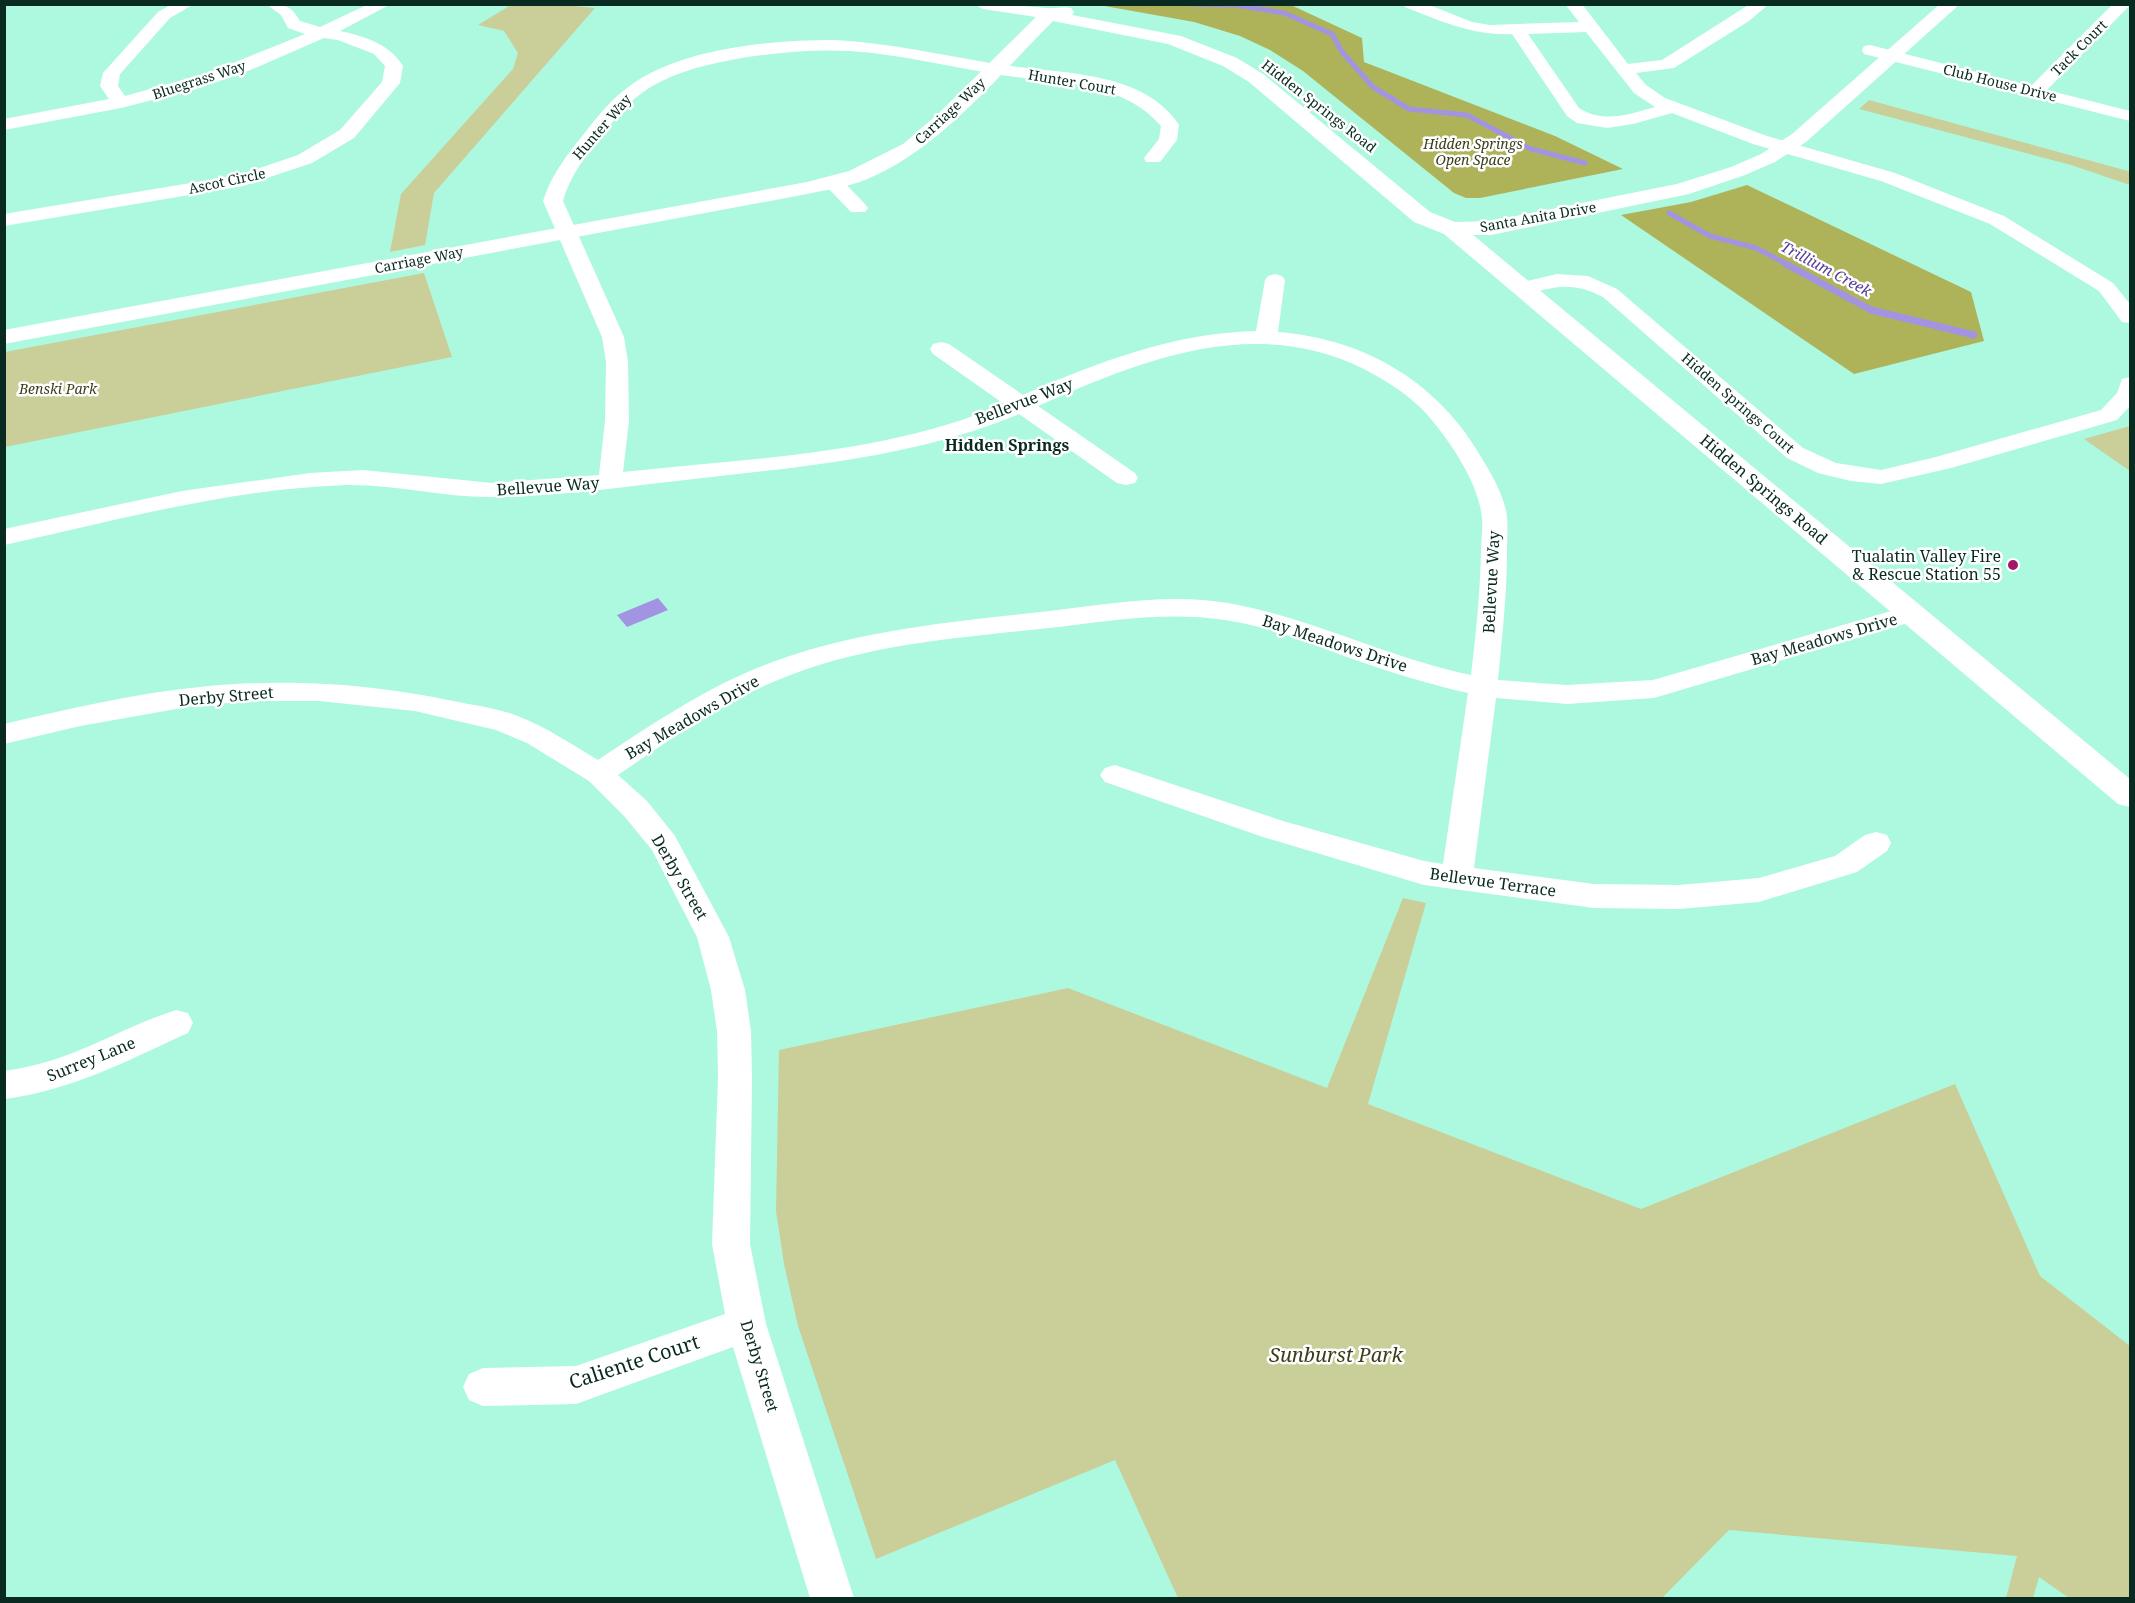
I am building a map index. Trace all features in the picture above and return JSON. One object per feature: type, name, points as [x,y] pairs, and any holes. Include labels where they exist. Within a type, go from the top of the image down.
[{"type":"main road","name":"Hidden Springs Road","points":[[983,4],[1050,14],[1068,21],[1167,38],[1227,60],[1256,78],[1422,217],[1452,229],[2130,796]]},
{"type":"main road","points":[[1885,38],[1924,4]]},
{"type":"main road","name":"Santa Anita Drive","points":[[1452,229],[1491,228],[1681,189],[1738,171],[1799,138],[1951,4]]},
{"type":"main road","name":"Hidden Springs Road","points":[[1050,14],[1076,11],[1197,33],[1239,49],[1271,66]]},
{"type":"main road","name":"Carriage Way","points":[[4,337],[833,182],[878,166],[910,148],[927,135],[1050,14]]},
{"type":"main road","name":"Santa Anita Drive","points":[[1452,229],[1477,217],[1689,171],[1726,159],[1783,124]]},
{"type":"main road","name":"Hidden Springs Road","points":[[1441,204],[1449,211],[1452,229]]},
{"type":"street","points":[[121,103],[109,86],[112,73],[164,15],[186,4]]},
{"type":"street","points":[[274,4],[287,12],[294,24],[322,32]]},
{"type":"street","name":"Bluegrass Way","points":[[4,125],[121,103],[219,76],[383,4]]},
{"type":"street","points":[[1411,4],[1468,26],[1517,30],[1591,27]]},
{"type":"street","points":[[1573,4],[1640,89],[1670,108],[1784,148],[1888,177],[1996,220],[2106,287],[2130,317]]},
{"type":"street","points":[[1623,69],[1668,64],[1743,18],[1761,4]]},
{"type":"street","name":"Tack Court","points":[[2035,92],[2124,4]]},
{"type":"street","points":[[2103,25],[2121,29]]},
{"type":"street","points":[[1517,30],[1573,112],[1586,121],[1609,123],[1670,108]]},
{"type":"street","name":"Ascot Circle","points":[[4,220],[243,180],[286,167],[335,143],[356,126],[387,88],[394,66],[389,57],[380,50],[342,36],[322,32]]},
{"type":"street","name":"Club House Drive","points":[[1885,38],[1894,56],[2130,116]]},
{"type":"street","name":"Hunter Way","points":[[610,481],[617,420],[617,362],[613,337],[565,233],[553,201],[561,177],[625,97],[669,71],[754,50],[823,46],[872,49],[995,69]]},
{"type":"street","name":"Hunter Court","points":[[995,69],[1095,84],[1123,90],[1144,99],[1163,114],[1170,125],[1168,140],[1153,158]]},
{"type":"street","points":[[833,182],[858,208]]},
{"type":"street","name":"Hidden Springs Court","points":[[1522,288],[1565,278],[1597,284],[1619,300],[1795,453],[1827,468],[1851,474],[1881,477],[1942,463],[2109,415],[2128,395],[2130,384]]},
{"type":"street","points":[[1266,337],[1275,280]]},
{"type":"street","name":"Bellevue Way","points":[[4,537],[204,494],[272,485],[352,478],[406,480],[488,490],[610,481],[885,447],[930,436],[1020,405],[1156,350],[1206,340],[1266,337],[1318,344],[1345,352],[1400,381],[1431,405],[1451,428],[1473,464],[1494,515],[1494,577],[1484,685],[1457,878]]},
{"type":"street","points":[[940,349],[1126,478]]},
{"type":"street","name":"Bay Meadows Drive","points":[[599,774],[720,697],[761,677],[790,666],[875,642],[914,635],[1133,609],[1183,608],[1246,615],[1293,627],[1424,673],[1484,685],[1526,693],[1572,696],[1618,695],[1653,689],[1912,613]]},
{"type":"street","name":"Derby Street","points":[[4,734],[80,716],[199,696],[261,692],[320,692],[415,702],[504,722],[537,736],[599,774],[636,810],[664,844],[713,937],[728,990],[734,1031],[735,1077],[730,1244],[746,1324],[832,1599]]},
{"type":"street","name":"Bellevue Terrace","points":[[1115,775],[1274,829],[1424,873],[1594,896],[1715,896],[1759,890],[1846,864],[1876,843]]},
{"type":"street","name":"Surrey Lane","points":[[4,1085],[26,1084],[72,1069],[176,1023]]},
{"type":"street","name":"Caliente Court","points":[[483,1387],[576,1385],[746,1324]]},
{"type":"green space","points":[[553,4],[595,8],[434,193],[425,245],[390,252],[401,194],[513,69],[518,53],[504,31],[478,25],[511,5]]},
{"type":"green space","name":"Hidden Springs Open Space","points":[[1280,4],[1293,6],[1362,38],[1364,62],[1555,136],[1623,169],[1480,198],[1466,198],[1454,193],[1303,71],[1270,50],[1240,36],[1194,22],[1099,5]]},
{"type":"green space","points":[[1869,100],[2128,171],[2130,172],[2130,185],[2071,165],[1859,109]]},
{"type":"green space","points":[[1747,185],[1971,292],[1984,341],[1854,374],[1621,215],[1691,202]]},
{"type":"green space","name":"Benski Park","points":[[424,273],[452,357],[5,447],[5,352]]},
{"type":"green space","points":[[2130,426],[2130,471],[2084,439]]},
{"type":"green space","name":"Sunburst Park","points":[[1403,898],[1426,903],[1368,1104],[1641,1209],[1955,1084],[2040,1276],[2130,1346],[2130,1598],[2069,1598],[2039,1577],[2033,1598],[2006,1598],[2017,1556],[1729,1530],[1662,1598],[1178,1598],[1115,1460],[876,1559],[798,1326],[784,1264],[776,1211],[779,1050],[1068,988],[1327,1088]]},
{"type":"shaded area","points":[[658,598],[668,610],[627,627],[617,615]]},
{"type":"waterway","name":"Trillium Creek","points":[[1190,4],[1236,5],[1284,13],[1332,34],[1342,52],[1373,87],[1409,109],[1467,115],[1531,149],[1585,163]]},
{"type":"waterway","name":"Trillium Creek","points":[[1669,213],[1710,236],[1756,248],[1788,265]]},
{"type":"waterway","name":"Trillium Creek","points":[[1786,264],[1871,310],[1974,335]]},
{"type":"place","name":"Tualatin Valley Fire & Rescue Station 55","points":[[2013,565]]},
{"type":"district","name":"Hidden Springs","points":[[1007,445]]}]
